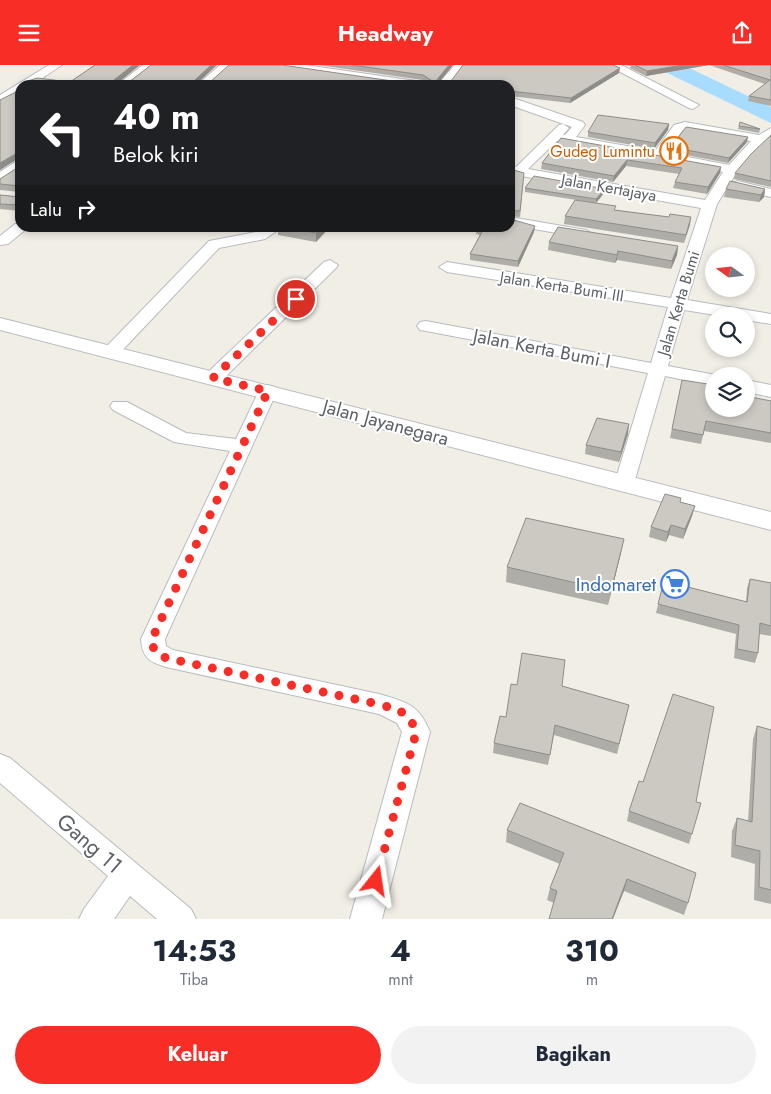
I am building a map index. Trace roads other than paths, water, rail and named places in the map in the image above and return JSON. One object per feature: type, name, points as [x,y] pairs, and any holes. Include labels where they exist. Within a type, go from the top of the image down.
[{"type":"street","points":[[32,80],[57,65]]},
{"type":"street","points":[[130,80],[150,65]]},
{"type":"street","points":[[209,80],[226,65]]},
{"type":"street","points":[[282,65],[321,70],[369,80]]},
{"type":"street","points":[[448,80],[461,65]]},
{"type":"street","points":[[612,65],[693,105]]},
{"type":"street","points":[[310,80],[321,70]]},
{"type":"street","points":[[0,87],[15,87]]},
{"type":"street","points":[[0,100],[15,91]]},
{"type":"street","points":[[515,103],[568,122],[563,136],[515,170]]},
{"type":"street","points":[[659,155],[678,128],[685,126],[765,136]]},
{"type":"street","points":[[563,136],[659,155],[728,175],[771,193]]},
{"type":"street","name":"Jalan Kerta Bumi","points":[[625,485],[642,415],[658,370],[677,305],[687,250],[701,232],[709,205],[728,175],[765,136]]},
{"type":"street","points":[[0,179],[15,168]]},
{"type":"street","name":"Jalan Kertajaya","points":[[515,171],[709,205]]},
{"type":"street","points":[[515,222],[596,235]]},
{"type":"street","points":[[3,241],[15,231]]},
{"type":"street","points":[[111,352],[214,244],[260,236],[267,232]]},
{"type":"street","points":[[213,378],[330,265]]},
{"type":"street","name":"Jalan Kerta Bumi III","points":[[448,267],[771,319]]},
{"type":"street","name":"Jalan Jayanegara","points":[[0,323],[771,521]]},
{"type":"street","name":"Jalan Kerta Bumi I","points":[[426,326],[705,378]]},
{"type":"street","points":[[755,388],[771,391]]},
{"type":"street","points":[[268,391],[240,446],[152,639],[154,651],[166,658],[378,704],[405,713],[413,721],[416,733],[366,919]]},
{"type":"street","points":[[120,406],[181,438],[240,446]]},
{"type":"street","name":"Gang 11","points":[[0,766],[180,919]]},
{"type":"street","points":[[95,919],[126,875]]},
{"type":"waterway","points":[[666,65],[771,116]]},
{"type":"place","name":"Gudeg Lumintu","points":[[674,151]]},
{"type":"place","name":"Indomaret","points":[[675,584]]}]
